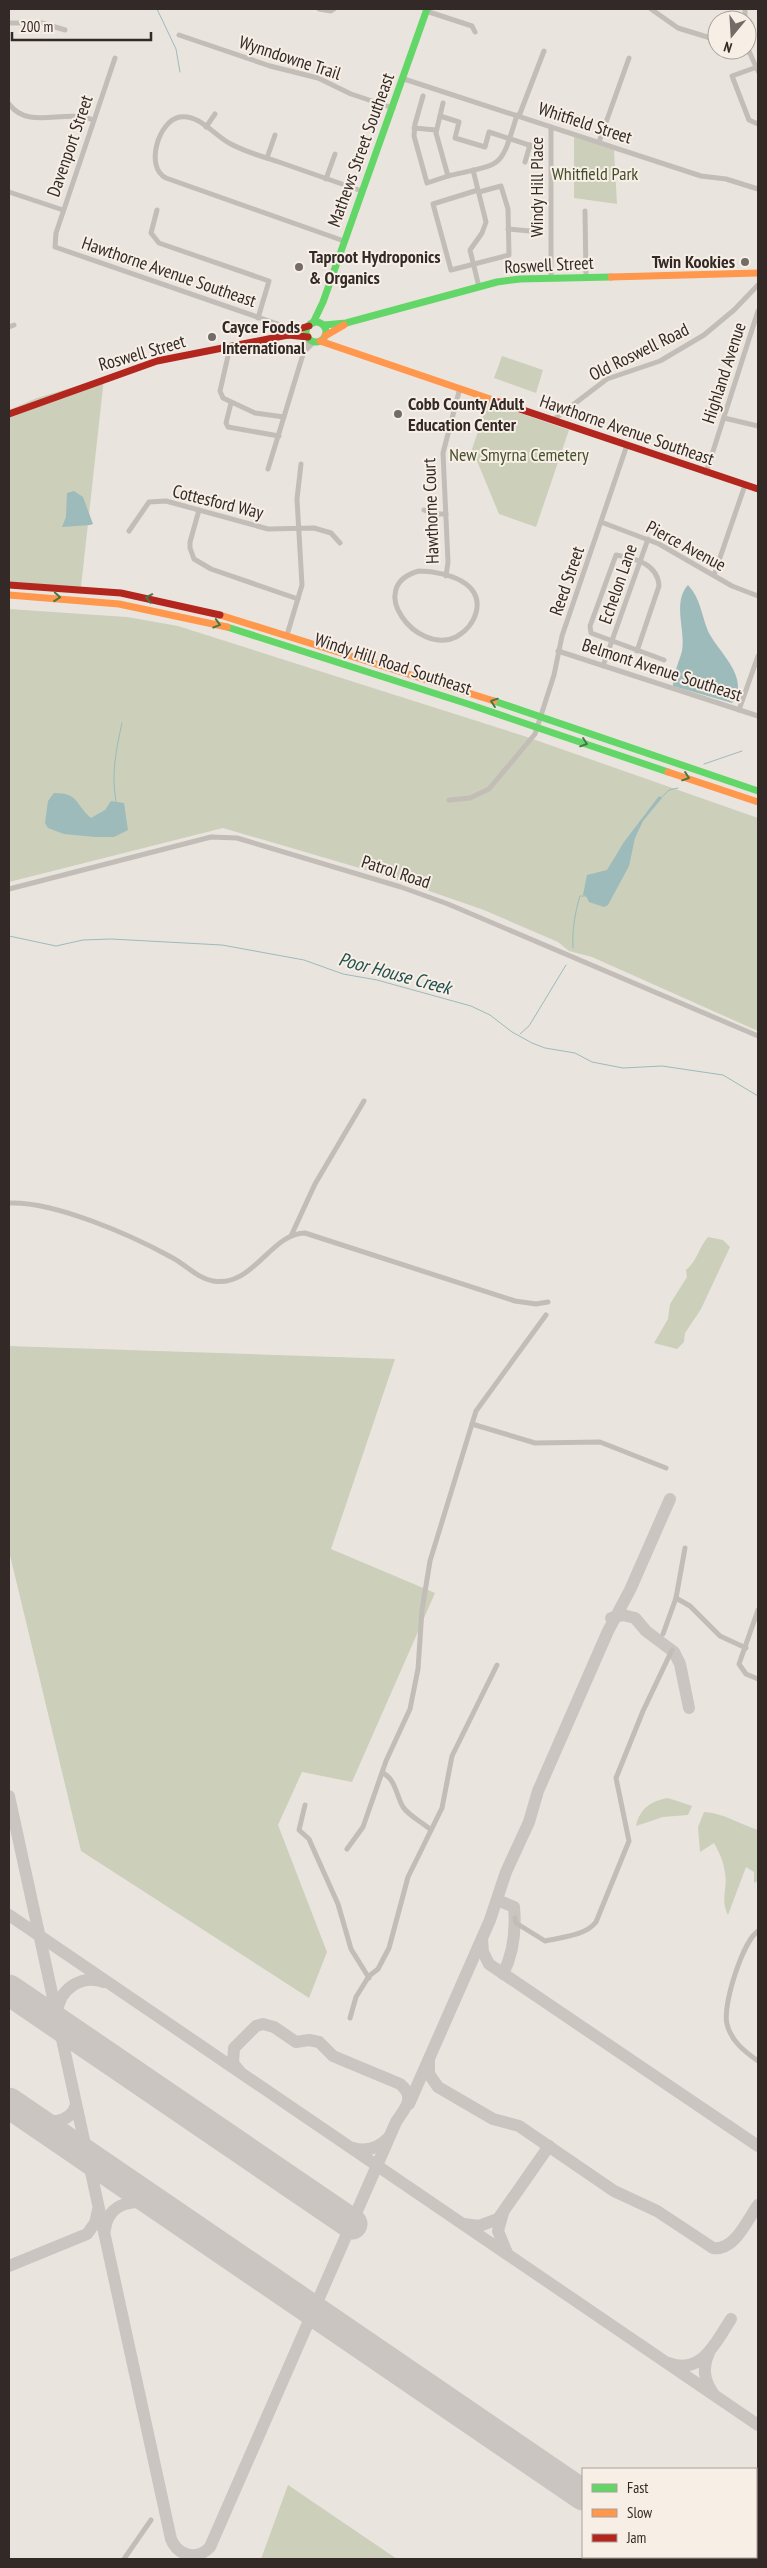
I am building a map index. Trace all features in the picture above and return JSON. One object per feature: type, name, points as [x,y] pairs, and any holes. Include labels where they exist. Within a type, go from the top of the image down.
[{"type":"street","points":[[319,9],[331,11],[334,9]]},
{"type":"street","points":[[651,9],[678,28],[707,37]]},
{"type":"street","points":[[427,10],[472,26],[475,32]]},
{"type":"street","name":"Mathews Street Southeast","points":[[311,324],[323,302],[427,10]]},
{"type":"street","points":[[9,23],[42,23],[65,30]]},
{"type":"street","name":"Wynndowne Trail","points":[[179,35],[270,66],[318,78],[351,94],[393,108]]},
{"type":"street","points":[[423,96],[414,128],[414,136],[427,183],[490,166],[500,161],[544,51]]},
{"type":"street","name":"Davenport Street","points":[[54,243],[115,58]]},
{"type":"street","points":[[599,142],[629,58]]},
{"type":"street","points":[[757,69],[732,76],[749,120],[758,124]]},
{"type":"street","name":"Whitfield Street","points":[[404,79],[701,176],[726,178],[758,189]]},
{"type":"street","points":[[444,103],[436,130],[448,176]]},
{"type":"street","points":[[9,104],[14,111],[26,118],[72,114],[93,120]]},
{"type":"street","points":[[206,127],[215,114]]},
{"type":"street","points":[[440,116],[459,122],[455,138],[485,147],[489,132],[538,148]]},
{"type":"street","points":[[344,241],[166,178],[158,172],[155,166],[154,154],[167,123],[172,119],[186,117],[206,127],[229,143],[362,192]]},
{"type":"street","name":"Windy Hill Place","points":[[551,127],[551,277]]},
{"type":"street","points":[[414,128],[436,130]]},
{"type":"street","points":[[266,158],[274,135]]},
{"type":"street","points":[[525,162],[530,146]]},
{"type":"street","points":[[326,179],[334,154]]},
{"type":"street","points":[[473,170],[486,222],[482,233],[470,248],[472,264],[479,287]]},
{"type":"street","points":[[501,186],[508,209],[508,255],[451,270],[432,204],[479,191],[501,186]]},
{"type":"street","points":[[9,192],[64,210]]},
{"type":"street","points":[[157,210],[151,233],[159,243],[269,281],[258,318]]},
{"type":"street","points":[[585,211],[586,278]]},
{"type":"street","points":[[508,229],[541,232]]},
{"type":"street","name":"Hawthorne Avenue Southeast","points":[[54,243],[55,247],[60,250],[296,330]]},
{"type":"street","name":"Roswell Street","points":[[286,336],[311,324],[346,323],[510,280],[551,277],[586,278],[758,273]]},
{"type":"street","name":"Old Roswell Road","points":[[552,420],[607,379],[660,361],[704,335],[734,310],[758,285]]},
{"type":"street","name":"Mathews Street Southeast","points":[[317,338],[323,325],[323,302]]},
{"type":"street","name":"Highland Avenue","points":[[706,472],[758,311]]},
{"type":"street","name":"Roswell Street","points":[[9,414],[143,365],[286,336],[317,338],[346,323]]},
{"type":"street","points":[[268,469],[305,351],[317,338],[306,330],[311,324]]},
{"type":"street","points":[[279,325],[286,336]]},
{"type":"street","name":"Hawthorne Avenue Southeast","points":[[317,338],[344,350],[758,489]]},
{"type":"street","points":[[230,347],[220,391],[223,398],[255,413],[284,417]]},
{"type":"street","name":"Hawthorne Court","points":[[446,576],[448,562],[443,445],[460,388]]},
{"type":"street","points":[[231,403],[226,423],[228,427],[278,436]]},
{"type":"street","points":[[724,418],[758,426]]},
{"type":"street","name":"Reed Street","points":[[449,800],[470,798],[489,789],[528,745],[538,727],[554,675],[558,651],[627,445]]},
{"type":"street","points":[[287,635],[298,599],[302,575],[297,499],[301,464]]},
{"type":"street","points":[[714,575],[745,485]]},
{"type":"street","name":"Cottesford Way","points":[[128,531],[149,502],[166,501],[268,529],[308,526],[331,533],[340,543]]},
{"type":"street","points":[[199,510],[190,542],[194,559],[210,569],[298,599]]},
{"type":"street","points":[[424,510],[434,514],[446,514]]},
{"type":"street","name":"Pierce Avenue","points":[[601,522],[648,539],[685,557],[736,588],[758,596]]},
{"type":"street","name":"Echelon Lane","points":[[603,666],[648,539]]},
{"type":"street","points":[[636,651],[659,586],[658,574],[651,566],[616,555],[590,626],[591,634],[636,651],[664,660]]},
{"type":"street","points":[[429,571],[446,576],[461,581],[471,589],[477,602],[477,610],[469,629],[445,640],[430,638],[412,628],[398,614],[395,606],[398,586],[410,573],[429,571]]},
{"type":"street","name":"Windy Hill Road Southeast","points":[[9,585],[97,590],[143,597],[218,614],[541,717],[758,791]]},
{"type":"street","name":"Windy Hill Road Southeast","points":[[9,595],[119,604],[200,620],[538,727],[758,802]]},
{"type":"street","name":"Belmont Avenue Southeast","points":[[558,651],[758,716]]},
{"type":"street","points":[[739,710],[758,656]]},
{"type":"street","name":"Patrol Road","points":[[9,889],[211,837],[237,838],[392,884],[448,904],[758,1036]]},
{"type":"street","points":[[9,1203],[38,1206],[66,1214],[138,1240],[173,1258],[199,1276],[223,1282],[243,1274],[258,1264],[291,1236],[315,1184],[364,1101]]},
{"type":"street","points":[[291,1236],[302,1233],[317,1236],[515,1301],[536,1304],[548,1302]]},
{"type":"street","points":[[347,1849],[363,1827],[410,1709],[418,1669],[422,1610],[430,1561],[479,1405],[546,1315]]},
{"type":"street","points":[[472,1424],[535,1443],[600,1442],[666,1468]]},
{"type":"street","points":[[663,1634],[676,1598],[686,1548]]},
{"type":"street","points":[[676,1598],[690,1606],[720,1636],[746,1648]]},
{"type":"street","points":[[758,1610],[740,1664],[746,1674],[758,1679]]},
{"type":"street","points":[[515,1918],[516,1923],[545,1941],[591,1929],[596,1922],[629,1841],[616,1778],[643,1711],[672,1650]]},
{"type":"street","points":[[350,2018],[356,1997],[369,1978],[378,1969],[386,1954],[408,1877],[442,1808],[452,1756],[497,1665]]},
{"type":"street","points":[[383,1773],[390,1778],[403,1806],[409,1814],[431,1830]]},
{"type":"street","points":[[305,1805],[298,1830],[309,1839],[338,1904],[351,1949],[369,1978]]},
{"type":"street","points":[[758,1932],[746,1945],[736,1973],[726,2017],[736,2043],[758,2061]]},
{"type":"street","points":[[124,2559],[151,2520]]},
{"type":"green space","name":"Whitfield Park","points":[[574,137],[614,150],[617,204],[574,198]]},
{"type":"green space","points":[[502,356],[543,370],[536,393],[494,378]]},
{"type":"green space","points":[[104,378],[81,587],[9,582],[9,410],[37,398]]},
{"type":"green space","name":"New Smyrna Cemetery","points":[[488,402],[569,430],[536,527],[499,514],[472,449]]},
{"type":"green space","points":[[9,609],[127,617],[178,626],[527,737],[758,818],[758,1031],[592,957],[569,951],[558,942],[484,910],[380,874],[223,828],[9,882]]},
{"type":"green space","points":[[708,1237],[723,1240],[730,1247],[701,1309],[685,1333],[684,1342],[677,1349],[654,1343],[668,1319],[670,1304],[687,1277],[686,1270]]},
{"type":"green space","points":[[9,1346],[395,1359],[331,1549],[435,1593],[352,1782],[302,1772],[278,1825],[327,1952],[309,1998],[81,1851],[9,1551]]},
{"type":"green space","points":[[668,1798],[692,1806],[688,1815],[663,1817],[636,1826],[640,1814],[647,1806]]},
{"type":"green space","points":[[704,1812],[725,1817],[758,1830],[758,1881],[754,1883],[754,1872],[746,1867],[728,1915],[724,1898],[726,1879],[722,1861],[714,1843],[700,1852],[698,1827]]},
{"type":"green space","points":[[288,2485],[397,2559],[261,2559]]},
{"type":"water","points":[[74,491],[83,497],[93,524],[62,527],[66,517],[67,493]]},
{"type":"water","points":[[688,585],[698,601],[712,639],[736,675],[738,684],[737,694],[732,703],[673,686],[683,643],[680,617],[681,600],[683,592]]},
{"type":"water","points":[[54,793],[73,797],[91,818],[105,810],[111,801],[124,803],[128,830],[114,837],[96,837],[64,834],[48,828],[45,823],[48,801]]},
{"type":"water","points":[[659,796],[662,798],[643,821],[635,838],[629,866],[608,905],[604,907],[589,902],[586,896],[583,895],[587,875],[607,870],[624,842]]},
{"type":"waterway","points":[[157,9],[176,49],[180,72]]},
{"type":"waterway","points":[[116,801],[114,772],[122,723]]},
{"type":"waterway","points":[[704,764],[742,751]]},
{"type":"waterway","points":[[661,798],[669,790],[678,788]]},
{"type":"waterway","points":[[573,948],[573,928],[578,902],[580,896],[586,896]]},
{"type":"waterway","name":"Poor House Creek","points":[[9,936],[56,946],[83,940],[111,939],[222,945],[304,960],[343,974],[377,980],[471,1006],[490,1015],[512,1032],[545,1048],[575,1053],[592,1062],[623,1068],[662,1066],[723,1075],[758,1096]]},
{"type":"waterway","points":[[520,1034],[529,1026],[566,965]]},
{"type":"taxiway","points":[[409,2104],[490,1920],[506,1872],[529,1822],[538,1791],[608,1631],[630,1590],[670,1499]]},
{"type":"taxiway","points":[[611,1618],[623,1615],[635,1618],[646,1631],[674,1652],[680,1664],[689,1708]]},
{"type":"taxiway","points":[[9,1796],[171,2539],[178,2549],[188,2555],[199,2554],[210,2547],[396,2122],[405,2108],[408,2099],[408,2094],[400,2084],[333,2056],[319,2042],[309,2040],[296,2042],[274,2027],[263,2024],[256,2026],[234,2048],[233,2063],[241,2073]]},
{"type":"taxiway","points":[[497,1900],[514,1907],[513,1941],[503,1974]]},
{"type":"taxiway","points":[[9,1915],[758,2425]]},
{"type":"taxiway","points":[[482,1939],[483,1952],[489,1964],[758,2146]]},
{"type":"taxiway","points":[[57,2013],[62,1997],[73,1986],[87,1980],[104,1982]]},
{"type":"taxiway","points":[[429,2060],[429,2074],[438,2087],[493,2119],[519,2126],[614,2191],[657,2211],[713,2248],[721,2248],[734,2240],[758,2205]]},
{"type":"taxiway","points":[[30,2118],[43,2121],[57,2121],[69,2116],[76,2105]]},
{"type":"taxiway","points":[[9,2117],[21,2117],[37,2123]]},
{"type":"taxiway","points":[[353,2148],[363,2150],[372,2148],[381,2144],[389,2137]]},
{"type":"taxiway","points":[[464,2224],[479,2226],[498,2219],[549,2146]]},
{"type":"taxiway","points":[[74,2148],[87,2163]]},
{"type":"taxiway","points":[[105,2230],[107,2220],[112,2213],[125,2204],[142,2202],[160,2206]]},
{"type":"taxiway","points":[[9,2266],[87,2234],[95,2223],[98,2210]]},
{"type":"taxiway","points":[[503,2213],[498,2231],[507,2253]]},
{"type":"taxiway","points":[[669,2363],[681,2366],[691,2365],[699,2360],[714,2346],[731,2319]]},
{"type":"taxiway","points":[[709,2353],[705,2364],[705,2374],[713,2393]]},
{"type":"runway","points":[[9,1990],[352,2224]]},
{"type":"runway","points":[[9,2103],[582,2494]]},
{"type":"traffic: fast","points":[[313,323],[323,302],[427,9]]},
{"type":"traffic: fast","points":[[324,325],[346,323],[497,282],[520,279],[611,277]]},
{"type":"traffic: fast","points":[[316,322],[323,325],[326,332],[323,339],[316,342],[309,339],[306,332],[309,325],[316,322]]},
{"type":"traffic: fast","points":[[227,627],[468,704],[668,772]]},
{"type":"traffic: fast","points":[[494,701],[758,791]]},
{"type":"traffic: slow","points":[[611,277],[758,273]]},
{"type":"traffic: slow","points":[[325,336],[344,325]]},
{"type":"traffic: slow","points":[[320,341],[499,402]]},
{"type":"traffic: slow","points":[[9,595],[119,604],[227,627]]},
{"type":"traffic: slow","points":[[220,615],[494,701]]},
{"type":"traffic: slow","points":[[668,772],[758,802]]},
{"type":"traffic: jam","points":[[288,335],[295,330],[309,326]]},
{"type":"traffic: jam","points":[[9,414],[157,361],[288,335],[308,337]]},
{"type":"traffic: jam","points":[[499,402],[758,489]]},
{"type":"traffic: jam","points":[[9,585],[121,593],[220,615]]},
{"type":"place","name":"Twin Kookies","points":[[745,262]]},
{"type":"place","name":"Taproot Hydroponics & Organics","points":[[299,267]]},
{"type":"place","name":"Cayce Foods International","points":[[212,337]]},
{"type":"place","name":"Cobb County Adult Education Center","points":[[398,414]]}]
